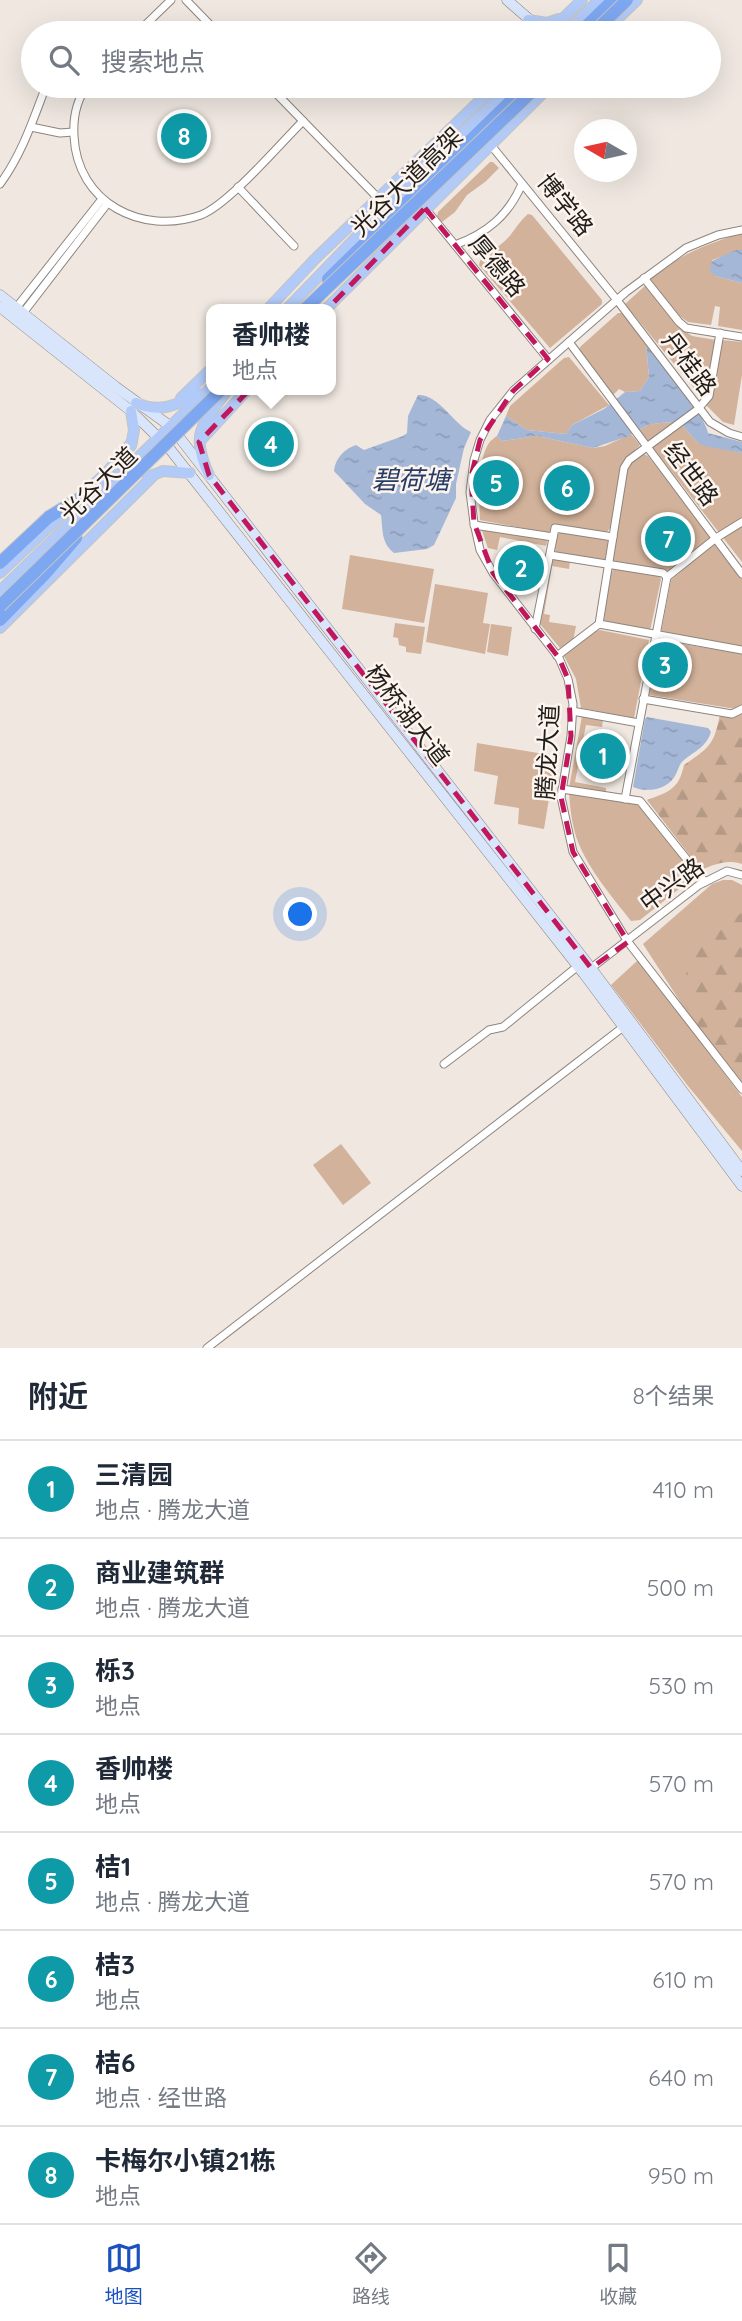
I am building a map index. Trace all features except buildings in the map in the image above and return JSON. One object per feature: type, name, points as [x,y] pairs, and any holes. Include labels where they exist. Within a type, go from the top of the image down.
[{"type":"highway","points":[[592,21],[616,0]]},
{"type":"highway","points":[[606,21],[631,3]]},
{"type":"highway","name":"光谷大道高架","points":[[302,304],[514,98]]},
{"type":"highway","name":"光谷大道高架","points":[[310,304],[525,98]]},
{"type":"highway","points":[[0,599],[213,395]]},
{"type":"highway","points":[[0,608],[213,395]]},
{"type":"highway","points":[[0,563],[49,517],[79,506]]},
{"type":"highway","points":[[0,620],[46,574],[86,526]]},
{"type":"main road","points":[[507,0],[531,21]]},
{"type":"main road","points":[[560,21],[582,0]]},
{"type":"main road","points":[[577,21],[599,0]]},
{"type":"main road","points":[[599,21],[616,0]]},
{"type":"main road","points":[[614,21],[631,3]]},
{"type":"main road","points":[[551,21],[570,12]]},
{"type":"main road","points":[[528,19],[538,21]]},
{"type":"main road","points":[[273,304],[321,253],[482,98]]},
{"type":"main road","points":[[290,304],[499,98]]},
{"type":"main road","points":[[331,304],[425,208],[522,98]]},
{"type":"main road","points":[[310,304],[417,198],[536,98]]},
{"type":"main road","points":[[288,304],[321,253]]},
{"type":"main road","name":"杨桥湖大道","points":[[0,295],[133,407],[190,472],[584,970]]},
{"type":"main road","name":"杨桥湖大道","points":[[0,307],[133,407],[170,426],[626,1025],[742,1171]]},
{"type":"main road","points":[[173,405],[206,374]]},
{"type":"main road","points":[[114,481],[132,442],[133,407],[162,409],[206,394]]},
{"type":"main road","name":"光谷大道","points":[[0,591],[79,506],[114,481],[170,426],[211,395]]},
{"type":"main road","name":"光谷大道","points":[[0,608],[169,448],[214,395]]},
{"type":"main road","points":[[209,475],[200,456],[199,442],[202,426],[216,395]]},
{"type":"main road","points":[[199,442],[242,395]]},
{"type":"main road","points":[[0,573],[29,545],[79,506],[132,442]]},
{"type":"main road","points":[[116,496],[132,485],[163,471],[190,472]]},
{"type":"main road","points":[[0,628],[154,475]]},
{"type":"main road","name":"杨桥湖大道","points":[[626,1025],[742,1186]]},
{"type":"street","points":[[149,21],[171,0]]},
{"type":"street","points":[[186,0],[206,21]]},
{"type":"street","points":[[0,184],[9,172],[31,127],[42,98]]},
{"type":"street","points":[[82,98],[73,120],[76,160],[104,202],[146,221],[181,220],[204,214],[222,202],[303,121]]},
{"type":"street","points":[[281,98],[378,198]]},
{"type":"street","points":[[31,127],[60,134],[73,132]]},
{"type":"street","name":"博学路","points":[[486,140],[617,300]]},
{"type":"street","points":[[455,245],[476,237],[496,223],[516,198],[522,184]]},
{"type":"street","points":[[237,187],[294,246]]},
{"type":"street","name":"厚德路","points":[[417,198],[548,359]]},
{"type":"street","points":[[20,310],[104,202]]},
{"type":"street","name":"腾龙大道","points":[[742,230],[718,235],[685,248],[644,278],[548,359],[513,391],[490,420],[480,440],[471,477],[474,525],[480,550],[493,573],[557,656],[568,679],[572,711],[571,736],[561,797],[573,852],[628,942],[742,1089]]},
{"type":"street","points":[[644,278],[679,322],[687,327],[742,337]]},
{"type":"street","name":"丹桂路","points":[[617,300],[698,409],[710,422],[742,437]]},
{"type":"street","points":[[557,656],[599,624],[624,468],[629,460],[698,409],[709,396],[720,333]]},
{"type":"street","name":"经世路","points":[[569,342],[742,574]]},
{"type":"street","points":[[625,799],[667,577],[716,538],[742,522]]},
{"type":"street","points":[[474,525],[553,537]]},
{"type":"street","points":[[535,629],[555,528],[613,537]]},
{"type":"street","points":[[550,555],[663,573],[667,577]]},
{"type":"street","points":[[599,624],[742,650]]},
{"type":"street","points":[[643,699],[732,714],[742,709]]},
{"type":"street","points":[[572,711],[639,723]]},
{"type":"street","points":[[562,789],[639,801],[705,882]]},
{"type":"street","name":"中兴路","points":[[444,1063],[489,1030],[503,1027],[628,942],[705,882],[727,871],[742,875]]},
{"type":"street","points":[[207,1348],[626,1025]]},
{"type":"highlighted area","points":[[425,208],[548,359],[513,391],[480,440],[471,477],[474,523],[493,573],[559,658],[568,679],[571,736],[561,797],[573,852],[628,942],[591,968],[209,475],[199,442]]},
{"type":"green space","points":[[490,162],[499,168],[467,195],[455,212],[442,222],[437,216],[438,212]]},
{"type":"green space","points":[[528,214],[532,215],[602,300],[602,304],[550,348],[479,265],[484,255],[504,242]]},
{"type":"green space","points":[[742,233],[742,250],[712,260],[715,276],[742,283],[742,330],[718,326],[720,307],[715,306],[711,325],[688,322],[678,315],[650,279],[693,251]]},
{"type":"green space","points":[[646,285],[676,325],[692,336],[716,340],[706,393],[702,398],[625,304]]},
{"type":"green space","points":[[618,313],[622,313],[646,343],[649,377],[640,391],[625,392],[619,389],[612,396],[579,351],[580,347]]},
{"type":"green space","points":[[722,340],[742,342],[742,375],[734,425],[723,422],[704,403],[716,384]]},
{"type":"green space","points":[[569,357],[609,405],[572,425],[566,434],[527,430],[506,416],[510,406],[564,358]]},
{"type":"green space","points":[[672,422],[683,426],[697,442],[742,453],[742,562],[639,430],[650,424]]},
{"type":"green space","points":[[631,434],[640,445],[627,459],[611,527],[605,534],[556,526],[548,533],[480,520],[482,460],[489,443],[497,436],[502,441],[537,436],[593,448],[605,446]]},
{"type":"green space","points":[[642,453],[648,456],[712,537],[671,571],[611,559],[626,471],[629,463]]},
{"type":"green space","points":[[481,528],[548,539],[546,546],[500,537],[497,550],[488,548]]},
{"type":"green space","points":[[562,531],[607,540],[609,542],[605,559],[601,561],[557,553],[557,535]]},
{"type":"green space","points":[[718,544],[742,577],[742,647],[661,633],[671,580],[711,546]]},
{"type":"green space","points":[[350,555],[434,569],[424,623],[342,609]]},
{"type":"green space","points":[[552,559],[570,561],[569,569],[552,566],[544,614],[550,615],[549,622],[576,626],[573,641],[560,648],[540,624]]},
{"type":"green space","points":[[614,567],[659,574],[661,579],[650,631],[606,624],[604,620],[610,577]]},
{"type":"green space","points":[[435,584],[488,593],[483,623],[490,624],[485,654],[426,642]]},
{"type":"green space","points":[[395,623],[425,627],[421,654],[406,652],[406,647],[399,645],[398,638],[393,637]]},
{"type":"green space","points":[[491,624],[512,627],[508,656],[487,652]]},
{"type":"green space","points":[[600,630],[649,640],[634,718],[581,708],[576,679],[564,656],[566,651]]},
{"type":"green space","points":[[659,640],[742,654],[742,706],[736,709],[649,695]]},
{"type":"green space","points":[[720,714],[733,717],[742,714],[742,864],[726,862],[701,870],[647,800],[676,785],[684,765],[710,744],[716,733]]},
{"type":"green space","points":[[582,716],[603,720],[602,727],[586,725],[575,782],[606,788],[606,794],[569,788]]},
{"type":"green space","points":[[477,743],[556,756],[544,829],[518,824],[519,808],[494,804],[498,776],[474,771]]},
{"type":"green space","points":[[569,792],[638,803],[694,877],[640,920],[631,921],[588,863],[574,830]]},
{"type":"green space","points":[[732,880],[742,885],[742,1082],[692,1020],[643,944],[712,884]]},
{"type":"green space","points":[[742,912],[742,1080],[692,1020],[682,994],[690,956]]},
{"type":"green space","points":[[637,961],[742,1097],[742,1151],[688,1086],[611,985]]},
{"type":"green space","points":[[341,1144],[371,1183],[343,1205],[313,1165]]},
{"type":"water","points":[[742,250],[742,283],[715,276],[710,271],[712,261]]},
{"type":"water","points":[[646,343],[691,401],[708,433],[742,442],[742,453],[704,446],[683,426],[672,422],[650,424],[626,437],[593,448],[537,436],[502,441],[497,436],[506,416],[527,430],[566,434],[572,425],[604,409],[625,392],[640,391],[649,377]]},
{"type":"water","name":"碧荷塘","points":[[418,395],[433,399],[471,432],[464,448],[456,484],[456,498],[434,545],[427,549],[394,553],[385,541],[381,515],[365,504],[334,471],[338,459],[352,447],[356,445],[364,450],[407,433],[408,416]]},
{"type":"water","points":[[647,717],[708,728],[711,732],[704,745],[681,763],[668,784],[651,790],[633,787]]},
{"type":"place","name":"卡梅尔小镇21栋","points":[[184,136]]},
{"type":"place","name":"香帅楼","points":[[271,444]]},
{"type":"place","name":"桔1","points":[[496,483]]},
{"type":"place","name":"桔3","points":[[567,488]]},
{"type":"place","name":"桔6","points":[[668,539]]},
{"type":"place","name":"商业建筑群","points":[[521,568]]},
{"type":"place","name":"栎3","points":[[665,665]]},
{"type":"place","name":"三清园","points":[[603,756]]}]
